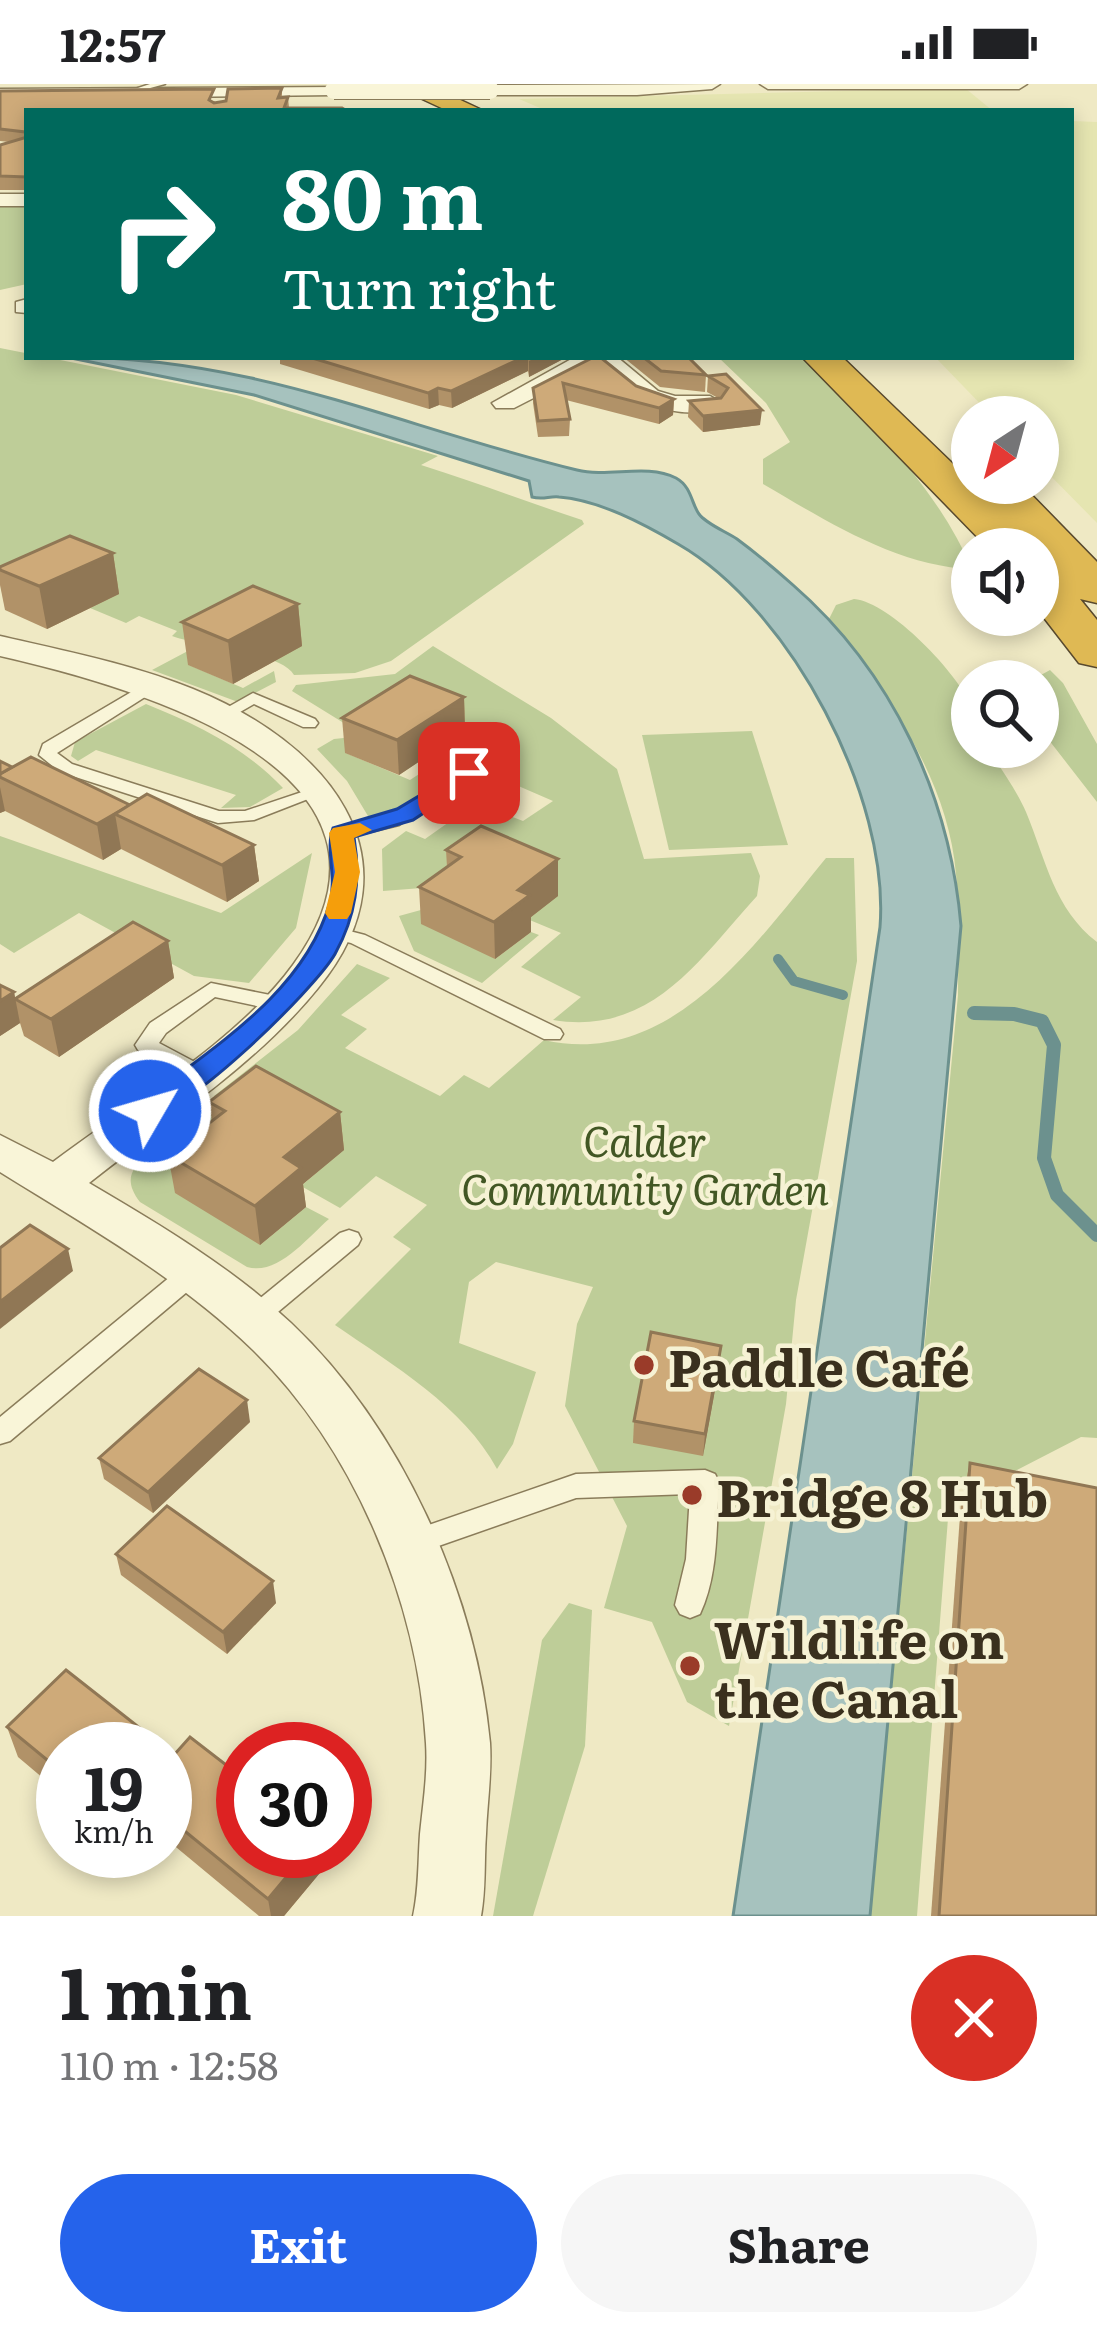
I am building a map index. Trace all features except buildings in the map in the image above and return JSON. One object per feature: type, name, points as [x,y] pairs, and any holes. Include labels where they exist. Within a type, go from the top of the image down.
[{"type":"highway","points":[[371,84],[430,108]]},
{"type":"highway","points":[[403,84],[463,108]]},
{"type":"highway","points":[[824,360],[994,528]]},
{"type":"highway","points":[[874,360],[951,438]]},
{"type":"highway","points":[[1016,504],[1097,589]]},
{"type":"highway","points":[[1059,604],[1097,652]]},
{"type":"street","points":[[0,94],[170,86],[617,91],[712,84]]},
{"type":"street","points":[[768,84],[1019,84]]},
{"type":"street","points":[[308,89],[308,108]]},
{"type":"street","points":[[41,100],[67,108]]},
{"type":"street","points":[[505,403],[590,360]]},
{"type":"street","points":[[606,360],[640,395],[688,406],[710,404]]},
{"type":"street","points":[[0,646],[150,686],[222,715],[274,745],[317,792],[341,833],[346,886],[330,932],[304,980],[198,1073],[55,1185]]},
{"type":"street","points":[[0,1151],[191,1274],[251,1320],[301,1367],[349,1430],[406,1545],[439,1632],[458,1744],[447,1916]]},
{"type":"lane","points":[[150,686],[62,737],[48,755],[66,768],[218,817],[247,816],[317,792]]},
{"type":"lane","points":[[222,715],[253,698],[309,723]]},
{"type":"lane","points":[[341,833],[405,814],[469,773]]},
{"type":"lane","points":[[330,932],[358,939],[552,1034]]},
{"type":"lane","points":[[198,1073],[146,1045],[158,1028],[211,990],[280,1004]]},
{"type":"lane","points":[[251,1320],[349,1239]]},
{"type":"lane","points":[[0,1432],[191,1274]]},
{"type":"lane","points":[[406,1545],[576,1486],[705,1482],[700,1559],[690,1605]]},
{"type":"green space","points":[[965,88],[989,108],[540,108],[519,99]]},
{"type":"green space","points":[[1074,121],[1097,122],[1097,523],[1059,484],[1059,396],[973,396],[938,360],[1074,360]]},
{"type":"green space","points":[[0,205],[24,205],[24,285],[0,290]]},
{"type":"green space","points":[[0,348],[24,353],[24,360],[60,360],[236,395],[438,456],[421,465],[584,524],[391,661],[355,673],[294,675],[273,660],[172,636],[177,631],[139,616],[126,623],[90,608],[118,594],[0,579]]},
{"type":"green space","points":[[721,360],[806,360],[875,429],[940,510],[951,529],[951,567],[890,551],[763,484],[763,459],[790,442],[766,403]]},
{"type":"green space","points":[[854,599],[886,613],[922,642],[951,675],[951,768],[1001,768],[1026,812],[1061,899],[1097,942],[1097,1438],[1081,1437],[1013,1472],[951,1480],[917,1916],[870,1916],[958,995],[958,904],[951,839],[928,771],[872,677],[828,621],[836,605]]},
{"type":"green space","points":[[201,644],[189,665],[243,688],[274,671],[276,682],[238,702],[152,670]]},
{"type":"green space","points":[[433,646],[551,718],[617,769],[644,859],[751,853],[760,876],[757,896],[692,968],[645,1005],[618,1017],[553,1020],[581,997],[521,967],[561,933],[448,886],[383,891],[382,849],[406,831],[425,839],[476,803],[523,821],[553,801],[436,750],[463,730],[347,725],[292,691],[296,685],[395,674]]},
{"type":"green space","points":[[1059,679],[1097,744],[1097,802],[1059,753]]},
{"type":"green space","points":[[146,704],[219,738],[283,788],[250,807],[221,808],[236,795],[96,750],[78,761],[71,756],[75,742]]},
{"type":"green space","points":[[752,731],[788,845],[669,850],[642,735]]},
{"type":"green space","points":[[372,735],[346,753],[410,780],[439,761],[458,769],[405,807],[368,816],[347,781],[317,749],[334,739]]},
{"type":"green space","points":[[0,836],[221,913],[312,853],[296,928],[249,983],[194,976],[79,913],[14,953],[0,944]]},
{"type":"green space","name":"Calder Community Garden","points":[[826,858],[854,858],[857,961],[796,1300],[786,1404],[729,1726],[687,1702],[652,1622],[604,1608],[627,1526],[565,1406],[577,1324],[593,1287],[496,1262],[469,1282],[459,1343],[536,1372],[513,1444],[497,1469],[447,1407],[335,1325],[411,1249],[393,1237],[427,1205],[376,1176],[340,1208],[301,1186],[343,1150],[215,1141],[193,1125],[216,1104],[214,1096],[298,1030],[357,964],[390,978],[341,1015],[367,1029],[345,1048],[440,1096],[464,1075],[489,1088],[544,1040],[590,1044],[632,1036],[670,1018],[706,992],[770,927]]},
{"type":"green space","points":[[450,902],[495,959],[531,932],[539,935],[482,983],[414,951],[399,916]]},
{"type":"green space","points":[[176,1139],[214,1162],[260,1245],[306,1207],[329,1219],[281,1261],[247,1267],[140,1202],[133,1190],[131,1179],[139,1163]]},
{"type":"green space","points":[[569,1603],[592,1610],[585,1746],[533,1916],[493,1916],[542,1640]]},
{"type":"water","points":[[81,360],[136,360],[202,368],[326,397],[577,470],[652,472],[676,478],[702,518],[737,539],[793,585],[860,657],[887,697],[929,784],[955,878],[961,926],[870,1916],[733,1916],[880,927],[879,876],[869,822],[850,766],[825,712],[759,613],[720,574],[678,544],[605,508],[574,499],[532,497],[529,481],[254,395]]},
{"type":"waterway","points":[[778,959],[794,981],[843,995]]},
{"type":"waterway","points":[[974,1013],[1014,1014],[1042,1021],[1054,1045],[1044,1158],[1057,1195],[1097,1235]]},
{"type":"slow traffic","points":[[338,913],[347,872],[341,833],[360,830]]},
{"type":"place","name":"Paddle Café","points":[[644,1365]]},
{"type":"place","name":"Bridge 8 Hub","points":[[692,1495]]},
{"type":"place","name":"Wildlife on the Canal","points":[[690,1666]]},
{"type":"route","points":[[150,1111],[244,1036],[304,980],[323,952],[344,901],[347,872],[341,833],[405,814],[469,773]]}]
